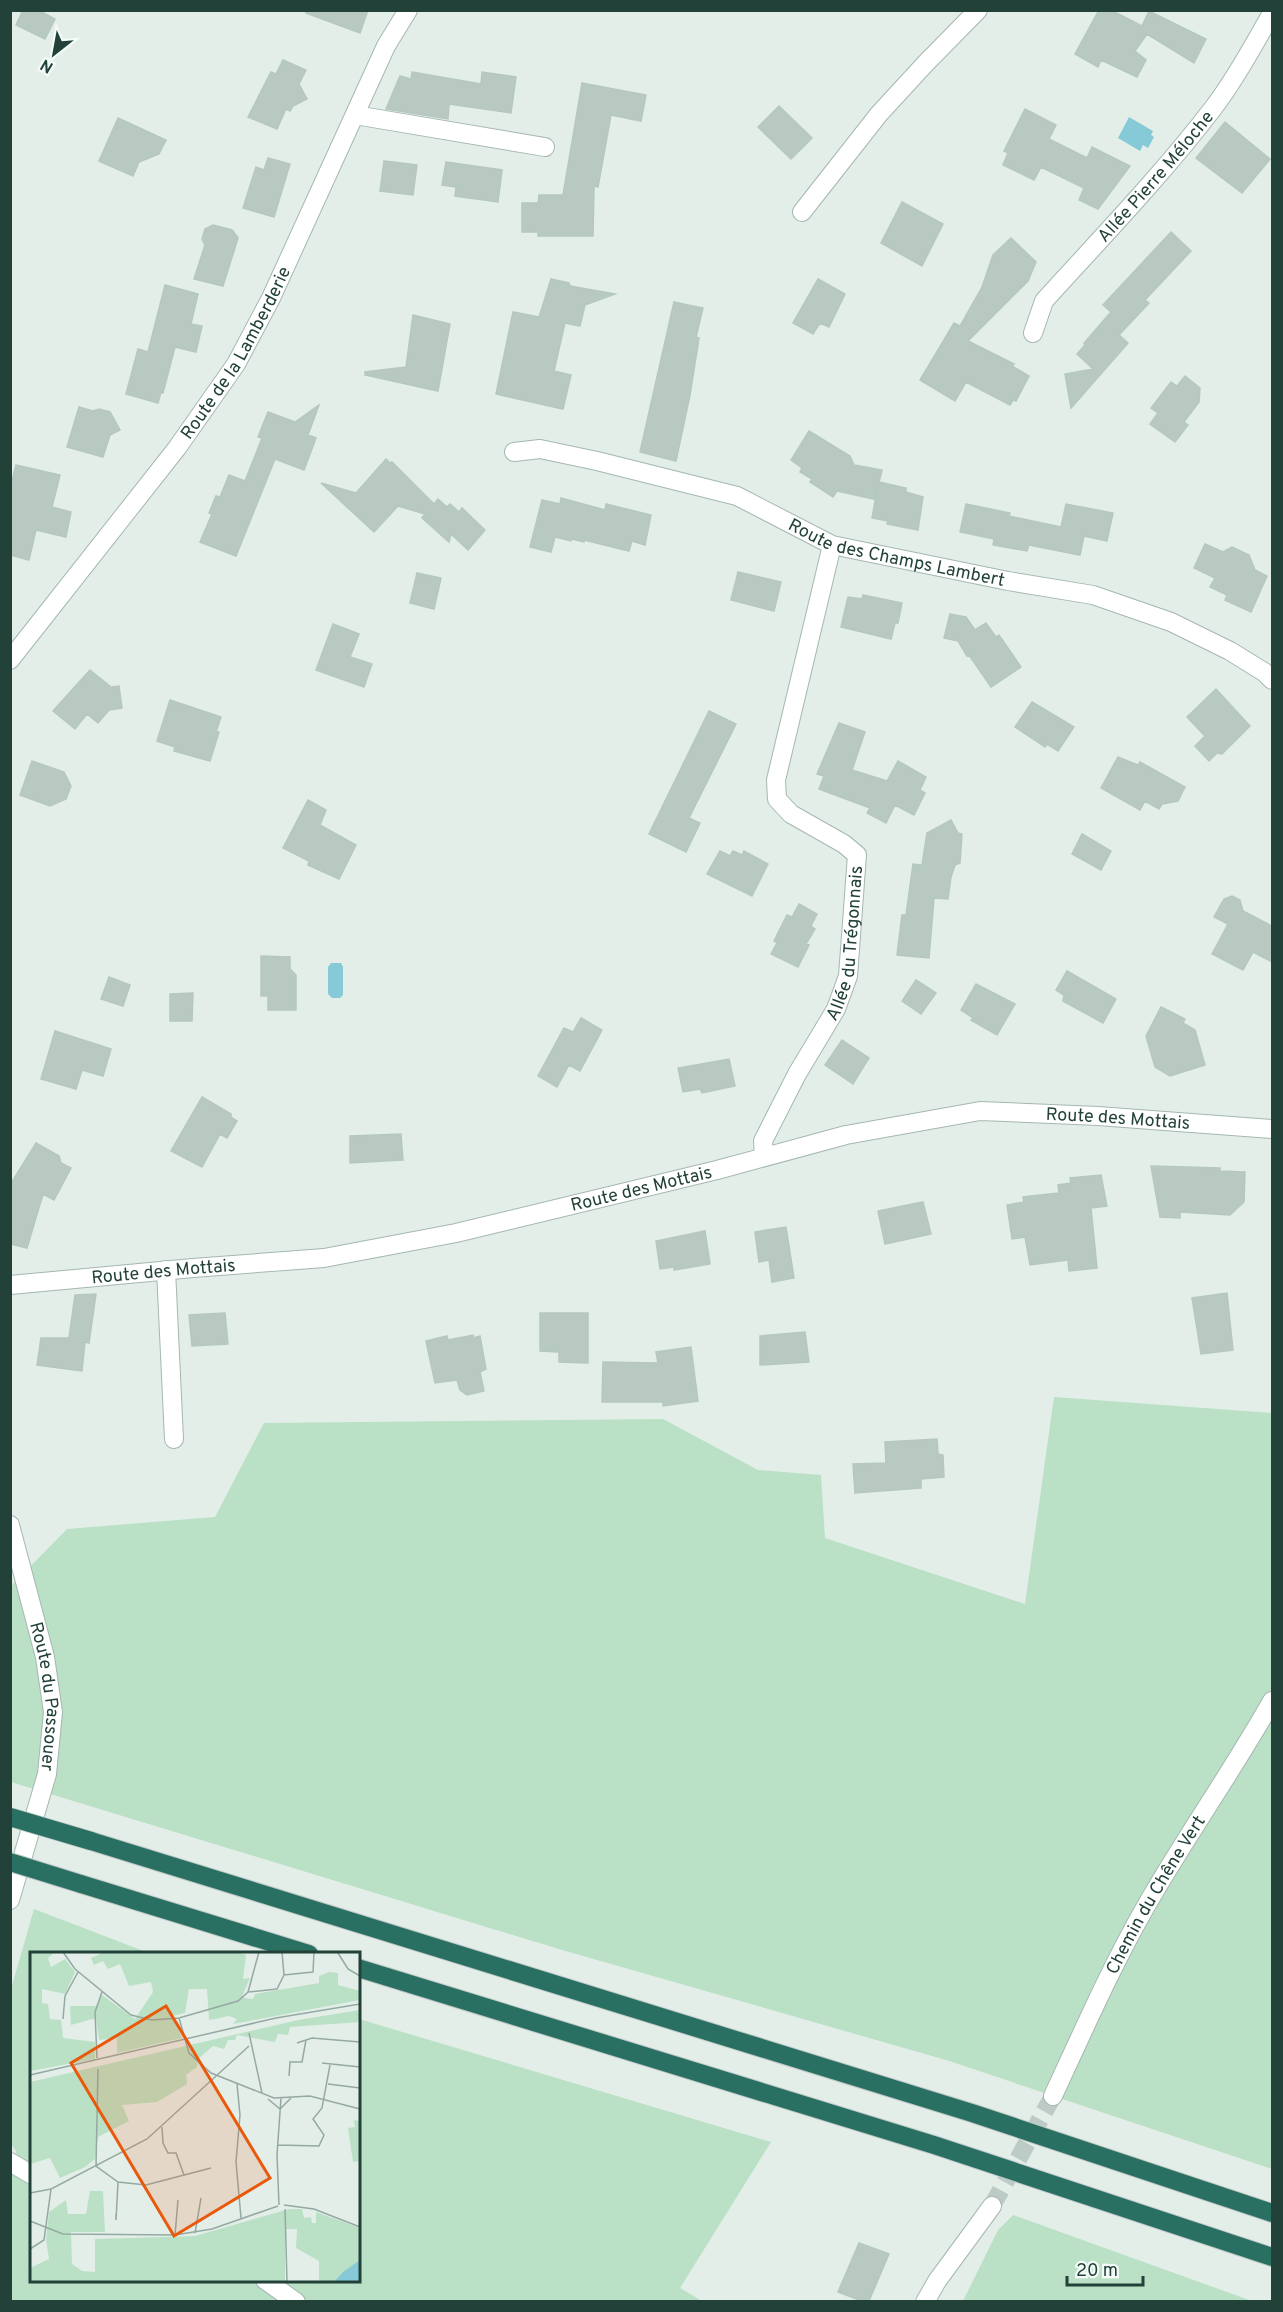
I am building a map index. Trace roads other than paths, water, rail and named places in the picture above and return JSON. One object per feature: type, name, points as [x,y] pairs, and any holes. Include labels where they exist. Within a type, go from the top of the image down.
[{"type":"highway","points":[[10,1817],[939,2103],[1272,2213]]},
{"type":"highway","points":[[10,1863],[306,1952]]},
{"type":"highway","points":[[360,1969],[934,2145],[1272,2257]]},
{"type":"street","name":"Route de la Lamberderie","points":[[10,660],[177,447],[236,364],[271,298],[386,46],[408,10]]},
{"type":"street","points":[[802,212],[879,114],[978,10]]},
{"type":"street","name":"Allée Pierre Méloche","points":[[1034,333],[1044,301],[1181,147],[1215,105],[1238,72],[1272,13]]},
{"type":"street","points":[[355,115],[544,147]]},
{"type":"street","name":"Route des Champs Lambert","points":[[514,452],[540,450],[552,452],[737,496],[832,545],[1008,581],[1093,595],[1121,603],[1171,622],[1230,651],[1264,672],[1272,680]]},
{"type":"street","name":"Allée du Trégonnais","points":[[764,1157],[763,1141],[797,1074],[836,1009],[848,976],[857,855],[844,844],[791,814],[777,799],[776,780],[832,545]]},
{"type":"street","name":"Route des Mottais","points":[[10,1286],[166,1270],[324,1258],[456,1233],[846,1135],[980,1111],[1098,1116],[1272,1129]]},
{"type":"street","points":[[166,1270],[174,1439]]},
{"type":"street","name":"Route du Passouer","points":[[10,1525],[45,1657],[53,1712],[47,1774],[10,1900]]},
{"type":"street","name":"Chemin du Chêne Vert","points":[[1053,2096],[1106,1985],[1158,1885],[1244,1751],[1272,1701]]},
{"type":"street","points":[[10,2162],[30,2174]]},
{"type":"street","points":[[926,2301],[937,2281],[992,2206]]},
{"type":"street","points":[[268,2282],[296,2301]]},
{"type":"water","points":[[1129,117],[1153,131],[1151,135],[1154,137],[1148,148],[1143,145],[1140,151],[1118,138]]},
{"type":"water","points":[[331,963],[341,963],[343,967],[343,995],[340,998],[332,998],[328,994],[328,967]]},
{"type":"tunnel","points":[[992,2206],[1053,2096]]}]
